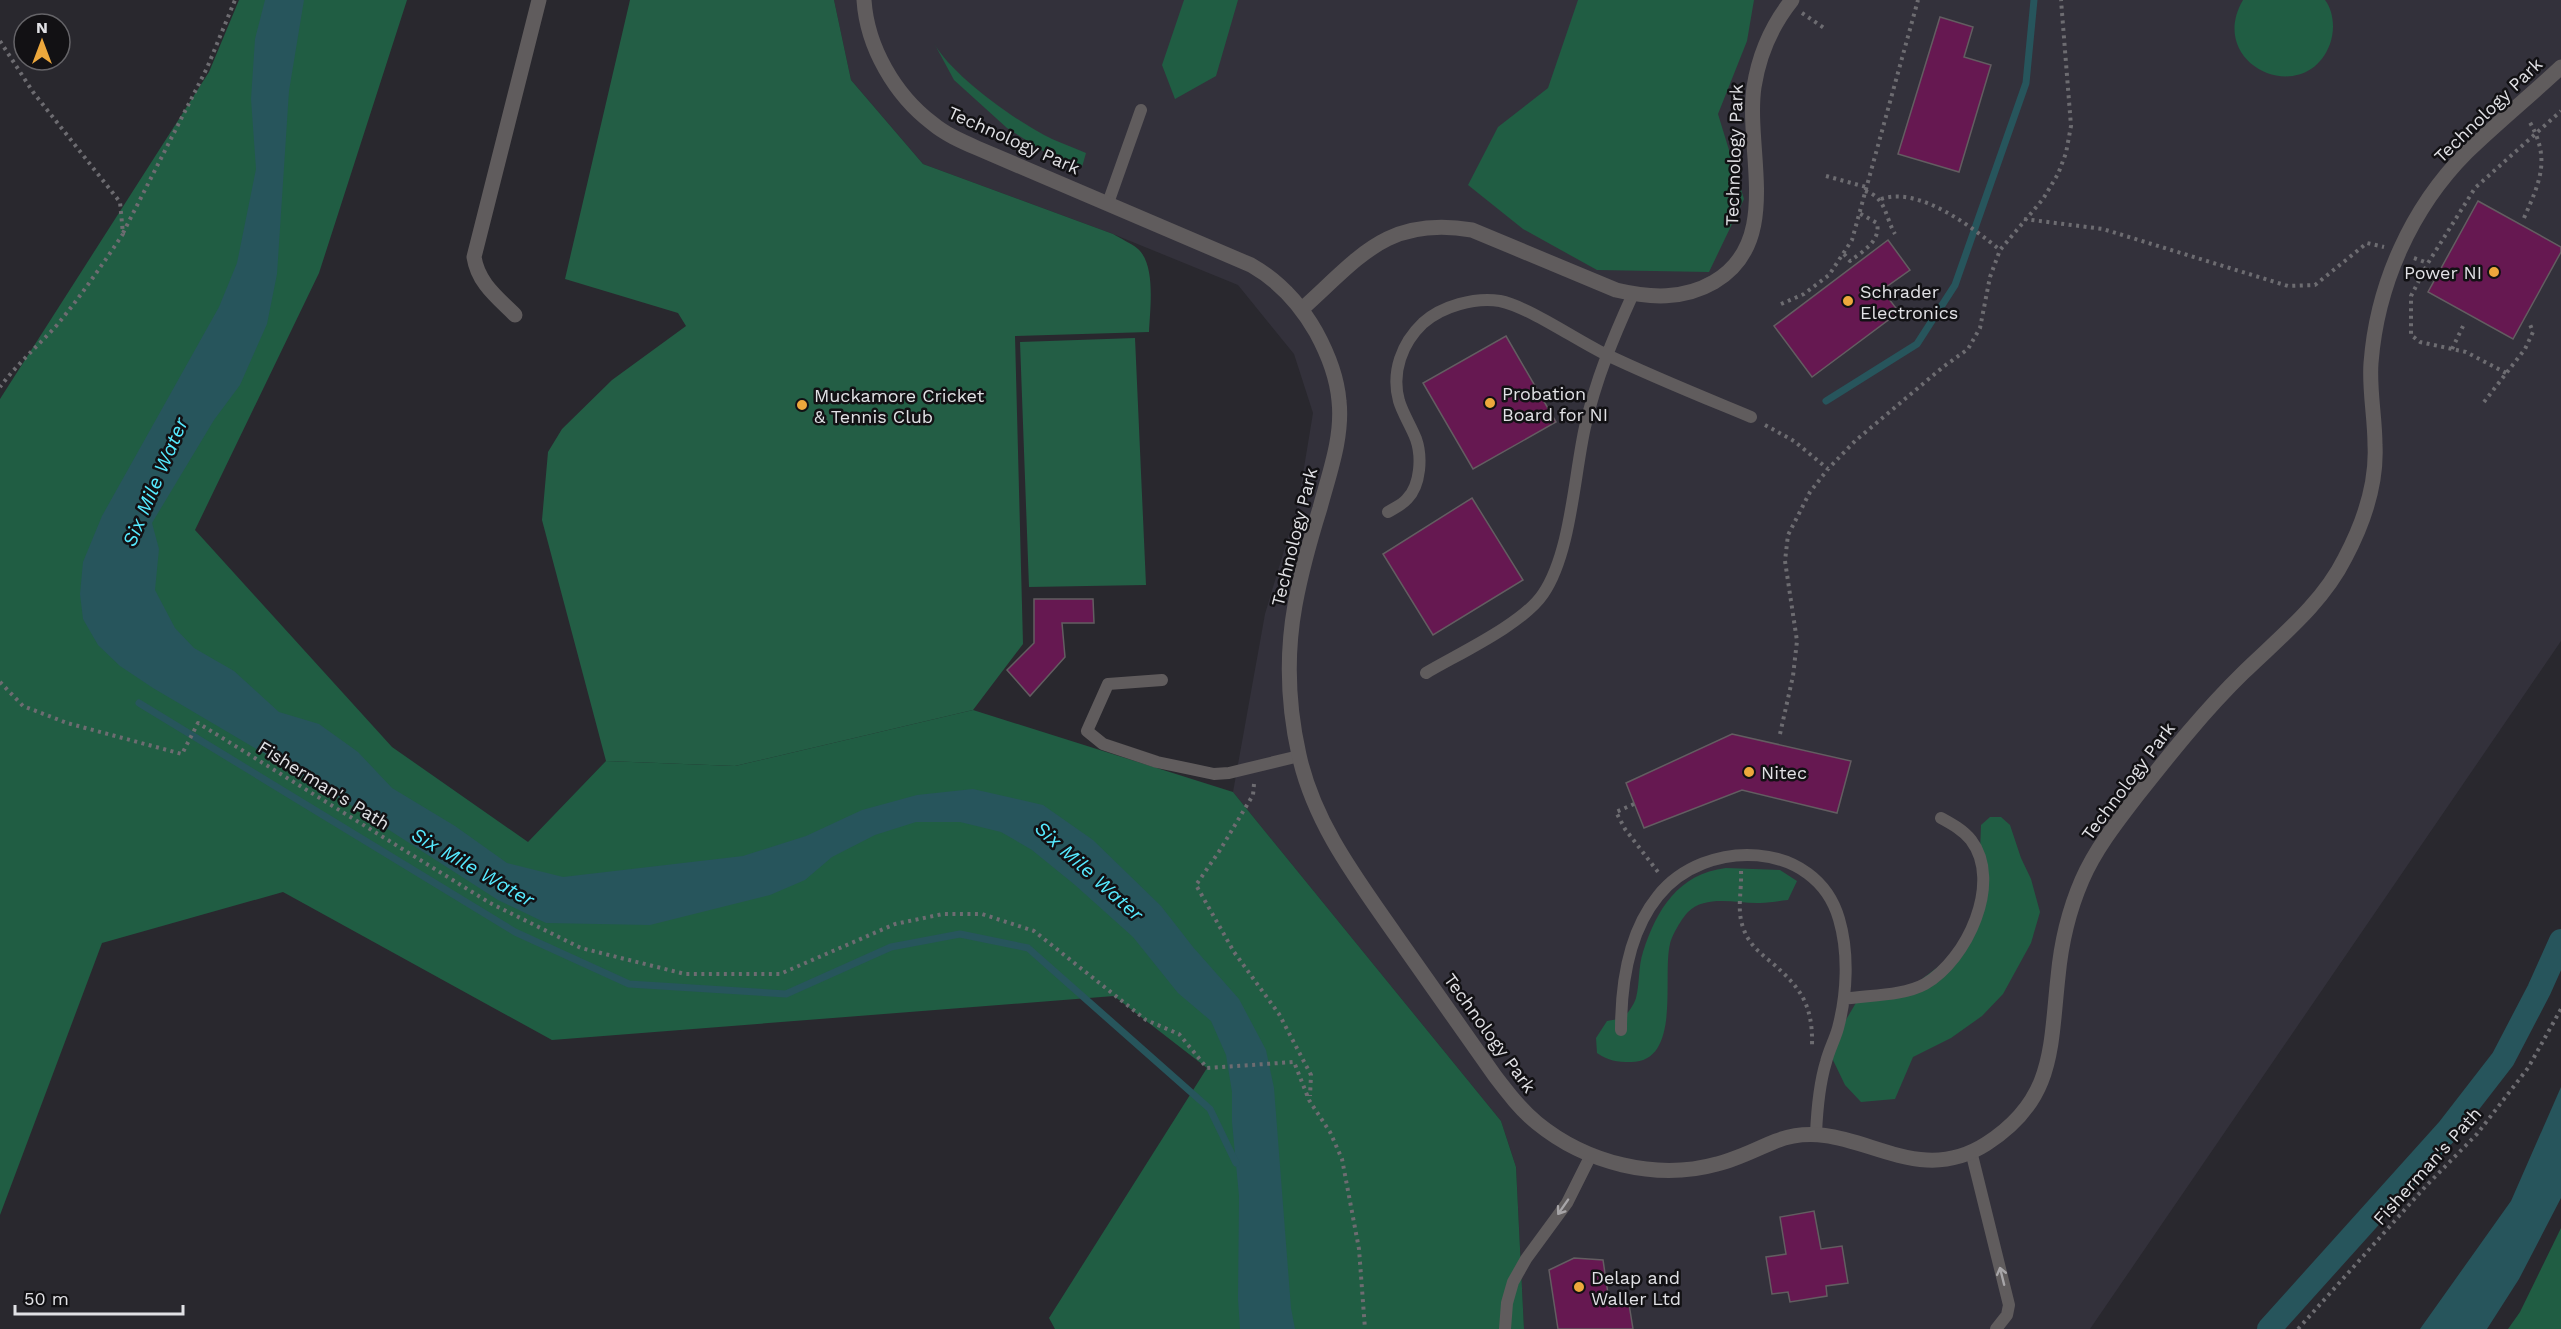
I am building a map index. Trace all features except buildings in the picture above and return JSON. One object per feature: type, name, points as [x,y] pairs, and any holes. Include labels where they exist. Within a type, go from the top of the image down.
[{"type":"street","points":[[515,315],[483,283],[476,270],[474,257],[538,0]]},
{"type":"street","name":"Technology Park","points":[[864,0],[868,25],[884,65],[911,105],[932,123],[976,148],[1251,265],[1274,280],[1302,309],[1329,358],[1340,403],[1339,430],[1332,464],[1295,607],[1289,688],[1299,756],[1317,812],[1347,865],[1495,1076],[1534,1121],[1561,1141],[1591,1155],[1637,1168],[1660,1170],[1704,1167],[1751,1153],[1794,1135],[1816,1134],[1838,1137],[1909,1159],[1938,1160],[1971,1151],[1991,1141],[2022,1113],[2042,1082],[2053,1040],[2059,968],[2068,922],[2081,882],[2091,862],[2114,826],[2175,748],[2240,676],[2310,608],[2347,555],[2361,522],[2374,471],[2376,446],[2371,366],[2378,312],[2388,279],[2406,236],[2430,197],[2467,152],[2561,67]]},
{"type":"street","name":"Technology Park","points":[[1302,309],[1367,251],[1402,231],[1426,226],[1450,226],[1472,230],[1616,290],[1633,294],[1670,297],[1693,292],[1716,281],[1742,256],[1755,220],[1752,104],[1754,86],[1773,27],[1791,2]]},
{"type":"lane","points":[[1108,203],[1142,110]]},
{"type":"lane","points":[[1426,674],[1511,623],[1529,609],[1546,588],[1557,565],[1585,426],[1605,354],[1633,294]]},
{"type":"lane","points":[[1388,512],[1404,502],[1411,494],[1418,474],[1418,445],[1399,400],[1397,376],[1405,344],[1427,320],[1461,304],[1499,301],[1513,305],[1605,354],[1751,417]]},
{"type":"lane","points":[[1162,680],[1108,684],[1087,731],[1103,744],[1186,769],[1214,774],[1299,756]]},
{"type":"lane","points":[[1844,999],[1894,992],[1923,985],[1946,968],[1961,949],[1972,929],[1982,896],[1983,874],[1980,856],[1971,840],[1958,827],[1941,818]]},
{"type":"lane","points":[[1622,1030],[1624,985],[1635,940],[1644,917],[1668,885],[1697,864],[1724,856],[1741,855],[1779,861],[1803,869],[1826,891],[1839,917],[1842,931],[1844,999],[1821,1082],[1816,1134]]},
{"type":"lane","points":[[1971,1151],[2009,1305],[2007,1315],[1996,1329]]},
{"type":"lane","points":[[1505,1329],[1507,1304],[1513,1282],[1526,1259],[1567,1203],[1591,1155]]},
{"type":"path","points":[[0,387],[14,368],[56,326],[92,280],[123,234],[207,68],[235,0]]},
{"type":"path","points":[[1781,304],[1804,294],[1829,275],[1852,240],[1918,0]]},
{"type":"path","points":[[1780,734],[1793,676],[1797,641],[1785,561],[1788,535],[1810,492],[1828,469],[1855,441],[1942,367],[1968,350],[1980,328],[1990,277],[2000,250],[2043,199],[2058,174],[2066,153],[2071,126],[2061,0]]},
{"type":"path","points":[[1791,2],[1824,28]]},
{"type":"path","points":[[0,41],[33,92],[120,202],[123,234]]},
{"type":"path","points":[[2520,105],[2537,134],[2542,148],[2542,161],[2533,197],[2524,218]]},
{"type":"path","points":[[2506,373],[2466,352],[2420,342],[2411,334],[2411,296],[2427,263],[2475,188],[2561,111]]},
{"type":"path","points":[[1826,176],[1865,189],[1881,199],[1887,220],[1895,234]]},
{"type":"path","points":[[1881,199],[1890,196],[1902,197],[1944,210],[2000,250]]},
{"type":"path","points":[[1844,254],[1850,261],[1868,248],[1876,238],[1877,223],[1859,213]]},
{"type":"path","points":[[2024,219],[2103,229],[2288,286],[2315,285],[2367,243],[2388,248]]},
{"type":"path","points":[[2452,349],[2465,322]]},
{"type":"path","points":[[2484,402],[2525,350],[2533,332],[2529,322]]},
{"type":"path","points":[[1751,417],[1794,441],[1828,469]]},
{"type":"path","name":"Fisherman's Path","points":[[0,682],[23,706],[67,723],[182,754],[198,723],[490,903],[581,948],[685,974],[780,974],[895,924],[943,914],[982,914],[1034,931],[1146,1020],[1179,1034],[1207,1068],[1294,1062],[1309,1098],[1330,1132],[1342,1159],[1359,1248],[1365,1329]]},
{"type":"path","points":[[1255,766],[1253,795],[1196,885],[1234,952],[1279,1014],[1301,1054],[1311,1075],[1309,1098]]},
{"type":"path","points":[[1634,804],[1616,812],[1625,829],[1668,885]]},
{"type":"path","points":[[1741,855],[1740,907],[1744,932],[1755,948],[1800,990],[1809,1012],[1812,1048]]},
{"type":"path","name":"Fisherman's Path","points":[[2298,1329],[2425,1187],[2477,1134],[2528,1068],[2561,1009]]},
{"type":"shaded area","points":[[834,0],[2561,0],[2561,641],[2090,1329],[1524,1329],[1516,1167],[1501,1121],[1233,792],[1265,614],[1298,504],[1313,413],[1294,354],[1238,285],[1113,234],[923,164],[851,80]]},
{"type":"green space","points":[[239,0],[407,0],[319,273],[195,530],[392,747],[528,842],[606,761],[735,766],[973,710],[1233,792],[1501,1121],[1516,1167],[1524,1329],[1055,1329],[1049,1318],[1207,1068],[1114,996],[552,1040],[283,892],[102,943],[0,1215],[0,399],[209,72]]},
{"type":"green space","name":"Muckamore Cricket & Tennis Club","points":[[630,0],[834,0],[851,80],[923,164],[1113,234],[1138,249],[1144,256],[1151,288],[1149,332],[1015,336],[1023,644],[973,710],[735,766],[606,761],[542,520],[548,452],[562,429],[612,380],[686,326],[678,313],[565,279]]},
{"type":"green space","points":[[1184,0],[1238,0],[1216,76],[1175,99],[1162,65]]},
{"type":"green space","points":[[1578,0],[1754,0],[1747,41],[1718,114],[1744,199],[1709,272],[1597,270],[1523,229],[1468,185],[1498,127],[1548,88]]},
{"type":"green space","points":[[2243,0],[2325,0],[2332,16],[2333,33],[2330,44],[2318,64],[2301,74],[2281,76],[2263,71],[2247,60],[2237,44],[2235,23]]},
{"type":"green space","points":[[934,43],[955,69],[1004,110],[1038,132],[1086,153],[1082,167],[1046,153],[1007,128],[954,80]]},
{"type":"green space","points":[[1135,338],[1146,585],[1029,587],[1020,342]]},
{"type":"green space","points":[[1990,817],[2001,817],[2010,825],[2031,879],[2040,912],[2031,943],[2003,994],[1982,1016],[1951,1038],[1913,1057],[1895,1099],[1861,1102],[1845,1085],[1832,1058],[1840,1030],[1857,1001],[1914,985],[1955,954],[1978,911],[1981,825]]},
{"type":"green space","points":[[1726,868],[1780,870],[1797,881],[1788,900],[1760,903],[1723,901],[1704,903],[1688,912],[1670,944],[1667,1015],[1664,1033],[1657,1048],[1647,1058],[1631,1062],[1605,1058],[1597,1053],[1596,1038],[1607,1021],[1624,1018],[1635,1001],[1643,952],[1663,908],[1682,886],[1709,872]]},
{"type":"green space","points":[[2561,1228],[2561,1329],[2508,1329],[2520,1312]]},
{"type":"water","name":"Six Mile Water","points":[[265,0],[304,0],[289,91],[277,274],[267,324],[240,385],[214,420],[152,523],[159,549],[155,590],[175,628],[194,648],[234,671],[279,712],[319,724],[358,752],[392,788],[455,826],[507,863],[563,877],[743,856],[806,836],[862,810],[917,795],[973,789],[1043,805],[1093,840],[1161,906],[1193,947],[1239,999],[1266,1050],[1274,1088],[1291,1308],[1295,1329],[1240,1329],[1239,1196],[1232,1122],[1232,1092],[1226,1055],[1211,1021],[1178,993],[1133,937],[1032,850],[1001,832],[960,822],[916,822],[875,835],[832,857],[805,880],[770,895],[650,925],[546,923],[498,900],[333,794],[153,688],[120,666],[98,645],[83,619],[80,594],[83,562],[102,516],[219,307],[237,263],[256,169],[251,99],[255,39]]},
{"type":"water","points":[[2561,1087],[2561,1198],[2519,1279],[2487,1329],[2420,1329],[2511,1201]]},
{"type":"waterway","points":[[1826,401],[1917,344],[1955,285],[2026,83],[2034,0]]},
{"type":"waterway","points":[[139,703],[515,932],[629,984],[786,994],[891,947],[960,934],[1028,948],[1210,1109],[1236,1163]]},
{"type":"waterway","points":[[2269,1329],[2448,1130],[2503,1059],[2539,990],[2561,941]]},
{"type":"place","name":"Power NI","points":[[2494,272]]},
{"type":"place","name":"Schrader Electronics","points":[[1848,301]]},
{"type":"place","name":"Probation Board for NI","points":[[1490,403]]},
{"type":"place","name":"Muckamore Cricket & Tennis Club","points":[[802,405]]},
{"type":"place","name":"Nitec","points":[[1749,772]]},
{"type":"place","name":"Delap and Waller Ltd","points":[[1579,1287]]}]
